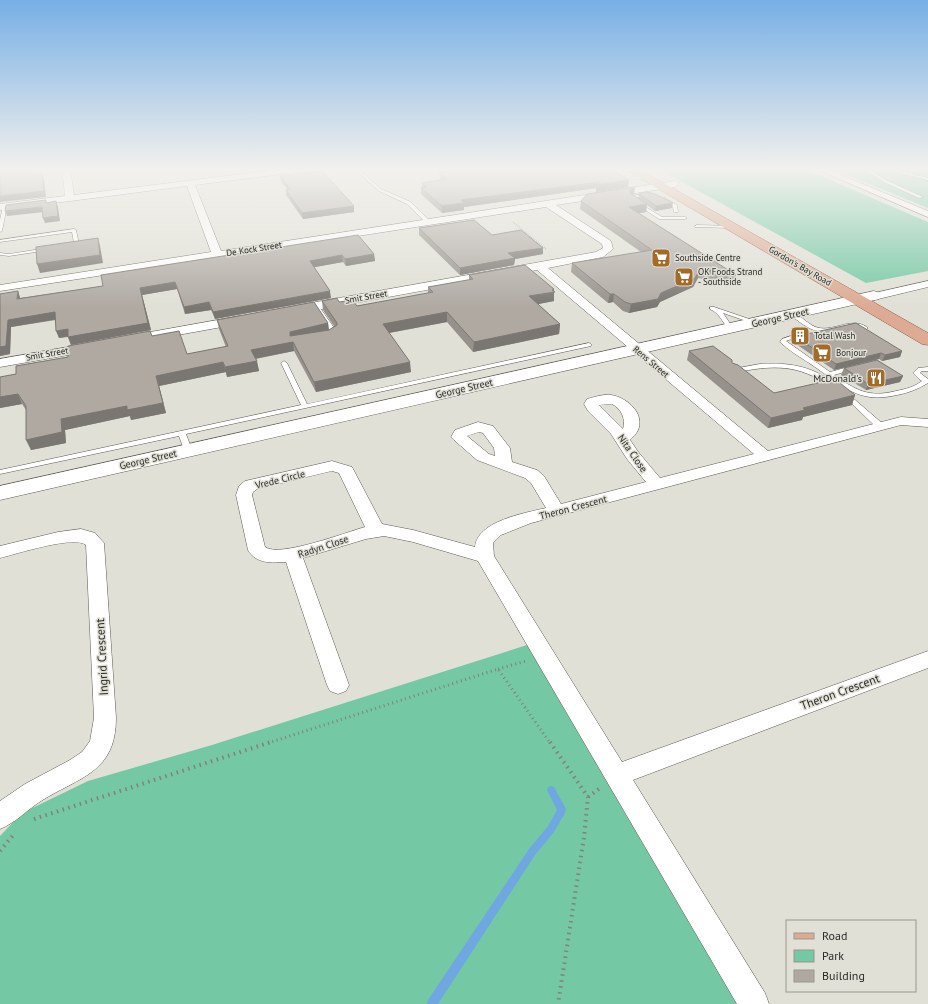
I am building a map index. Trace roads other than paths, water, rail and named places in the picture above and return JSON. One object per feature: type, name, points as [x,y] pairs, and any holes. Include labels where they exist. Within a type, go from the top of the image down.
[{"type":"main road","name":"Gordon's Bay Road","points":[[709,215],[928,340]]},
{"type":"main road","name":"Gordon's Bay Road","points":[[712,215],[874,296],[928,326]]},
{"type":"street","points":[[202,215],[217,255]]},
{"type":"street","name":"De Kock Street","points":[[0,288],[475,215]]},
{"type":"street","name":"Smit Street","points":[[286,312],[599,255],[608,249],[608,246],[604,241],[564,215]]},
{"type":"street","name":"Rens Street","points":[[539,266],[765,456]]},
{"type":"street","name":"George Street","points":[[0,493],[188,450],[504,371],[636,349],[928,284]]},
{"type":"street","points":[[116,342],[255,317]]},
{"type":"street","name":"Smit Street","points":[[0,363],[100,345]]},
{"type":"street","name":"Nita Close","points":[[623,438],[631,428],[632,422],[629,413],[620,401],[611,399],[595,401],[591,404],[593,408],[617,430],[632,456],[657,485]]},
{"type":"street","name":"Theron Crescent","points":[[485,556],[484,544],[486,538],[495,530],[556,511],[880,426],[906,420],[928,423]]},
{"type":"street","points":[[504,464],[502,448],[488,429],[478,427],[464,430],[460,433],[459,437],[483,457],[532,474],[538,480],[556,511]]},
{"type":"street","name":"Vrede Circle","points":[[293,555],[272,557],[263,555],[258,550],[244,495],[248,487],[332,466],[344,468],[376,531]]},
{"type":"street","name":"Radyn Close","points":[[338,685],[293,555],[376,531],[395,532],[485,556]]},
{"type":"street","name":"Ingrid Crescent","points":[[0,552],[60,537],[78,535],[88,536],[95,543],[105,718],[105,732],[94,755],[82,766],[44,786],[12,806],[0,816]]},
{"type":"street","points":[[485,556],[754,1004]]},
{"type":"street","name":"Theron Crescent","points":[[616,775],[928,659]]},
{"type":"lane","points":[[0,231],[1,215]]},
{"type":"lane","points":[[421,215],[428,222]]},
{"type":"lane","points":[[656,215],[661,218],[685,218]]},
{"type":"lane","points":[[697,226],[732,227]]},
{"type":"lane","points":[[0,241],[74,230],[77,244],[62,247]]},
{"type":"lane","points":[[0,254],[9,255],[54,248]]},
{"type":"lane","points":[[316,306],[334,333],[331,336],[321,338]]},
{"type":"lane","points":[[730,328],[722,316],[712,308],[756,322]]},
{"type":"lane","points":[[792,314],[815,328],[822,330],[852,324],[865,328]]},
{"type":"lane","points":[[809,334],[815,332],[815,328]]},
{"type":"lane","points":[[790,338],[784,340],[783,342],[856,392],[867,396],[878,397],[916,389],[927,381],[916,373],[920,369],[928,369]]},
{"type":"lane","name":"George Street","points":[[0,472],[306,406],[504,371],[589,345]]},
{"type":"lane","points":[[284,363],[306,406]]},
{"type":"lane","points":[[734,371],[779,366],[794,367],[805,370],[815,374],[848,396],[880,426]]},
{"type":"lane","points":[[829,374],[858,367]]},
{"type":"lane","points":[[182,433],[188,450]]},
{"type":"waterway","points":[[432,1004],[532,852],[551,829],[562,810],[551,790]]},
{"type":"place","name":"Southside Centre","points":[[661,258]]},
{"type":"place","name":"OK Foods Strand - Southside","points":[[684,277]]},
{"type":"place","name":"Total Wash","points":[[800,336]]},
{"type":"place","name":"Bonjour","points":[[822,353]]},
{"type":"place","name":"McDonald's","points":[[876,378]]}]
